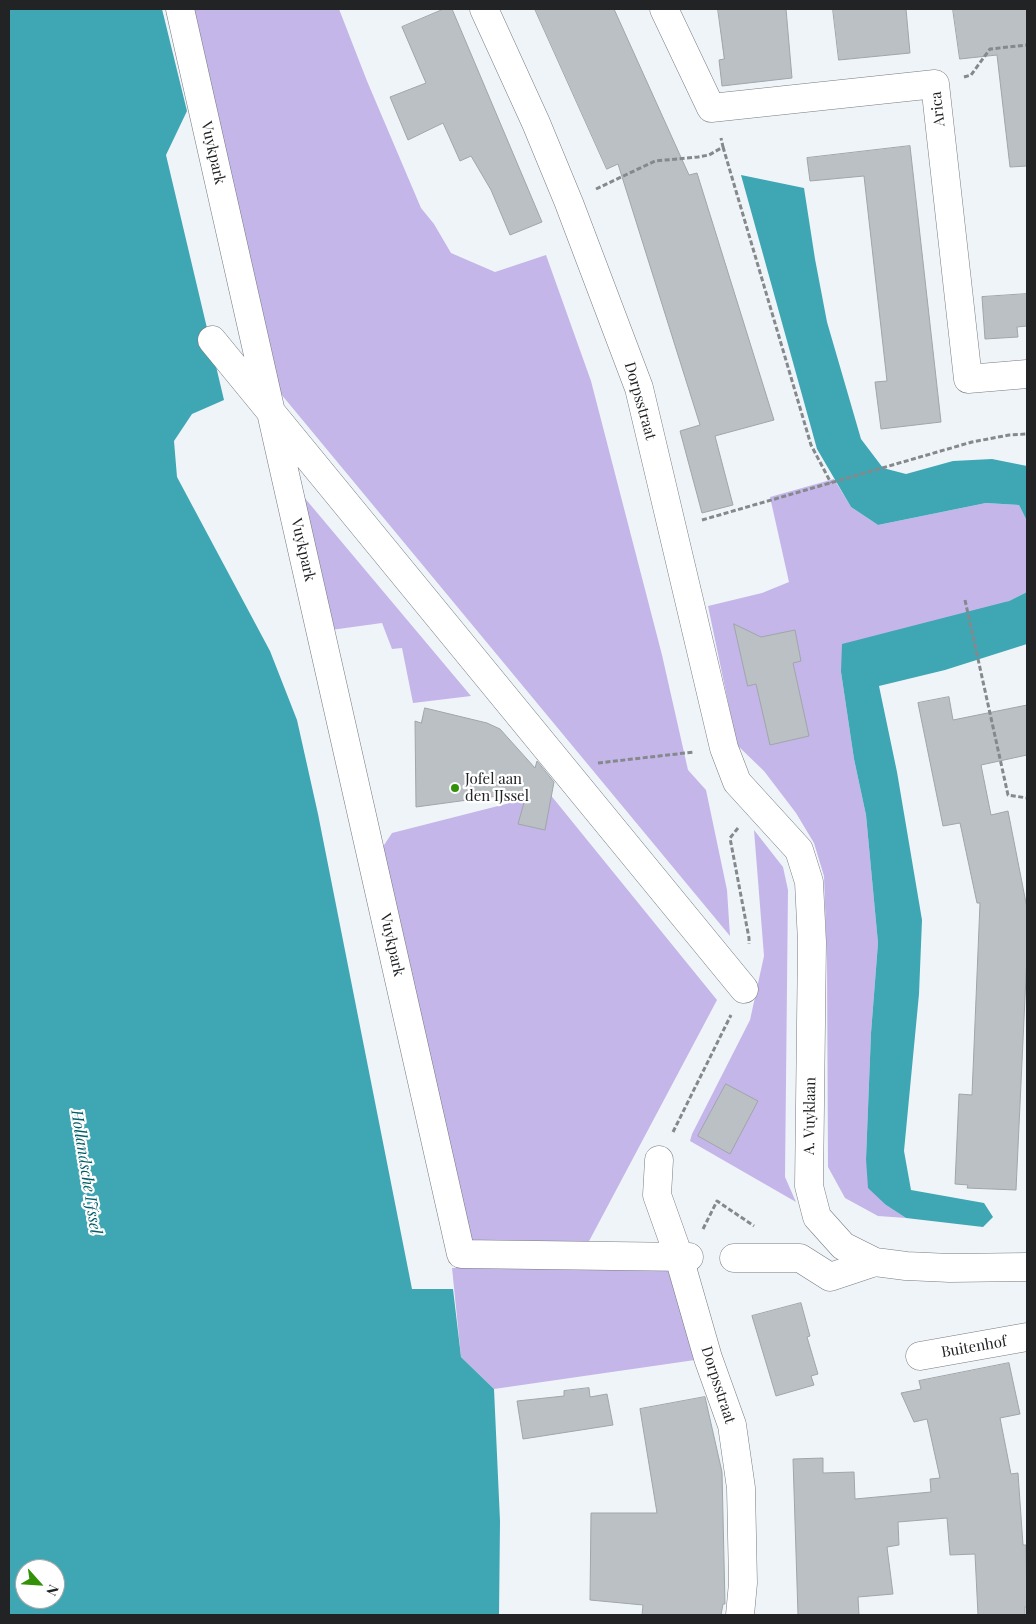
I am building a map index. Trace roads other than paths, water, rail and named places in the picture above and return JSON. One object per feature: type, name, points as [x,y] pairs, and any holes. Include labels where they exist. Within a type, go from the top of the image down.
[{"type":"street","name":"Vuykpark","points":[[180,9],[461,1254],[684,1257]]},
{"type":"street","name":"Dorpsstraat","points":[[484,9],[536,123],[569,203],[639,388],[724,748],[737,782],[757,804]]},
{"type":"street","name":"Arica","points":[[664,9],[712,108],[936,84],[968,379],[1027,374]]},
{"type":"street","name":"Vuykpark","points":[[212,340],[744,989]]},
{"type":"street","name":"A. Vuyklaan","points":[[757,804],[799,850],[809,882],[812,942],[809,1186],[817,1217],[843,1246],[875,1262],[923,1267],[1027,1267]]},
{"type":"street","name":"Dorpsstraat","points":[[659,1160],[657,1195],[684,1257],[708,1358],[732,1425],[741,1488],[743,1583],[740,1615]]},
{"type":"street","points":[[734,1258],[800,1258],[830,1277],[875,1262]]},
{"type":"street","name":"Buitenhof","points":[[920,1356],[1027,1337]]},
{"type":"water","name":"Hollandsche IJssel","points":[[9,9],[162,9],[187,111],[166,155],[224,400],[192,414],[174,441],[177,477],[270,651],[297,720],[318,814],[412,1289],[453,1289],[461,1357],[494,1389],[500,1521],[499,1615],[9,1615]]},
{"type":"water","points":[[741,175],[804,188],[827,322],[861,439],[883,468],[906,474],[953,461],[992,459],[1027,466],[1027,521],[1019,505],[986,503],[878,525],[851,507],[817,449]]},
{"type":"water","points":[[1027,592],[1027,644],[945,670],[879,686],[897,772],[922,920],[919,994],[904,1151],[911,1190],[984,1203],[993,1217],[983,1227],[906,1218],[886,1205],[868,1188],[866,1159],[871,1033],[878,943],[866,815],[854,759],[841,672],[842,644],[1009,601]]},
{"type":"place","name":"Jofel aan den IJssel","points":[[455,788]]}]
